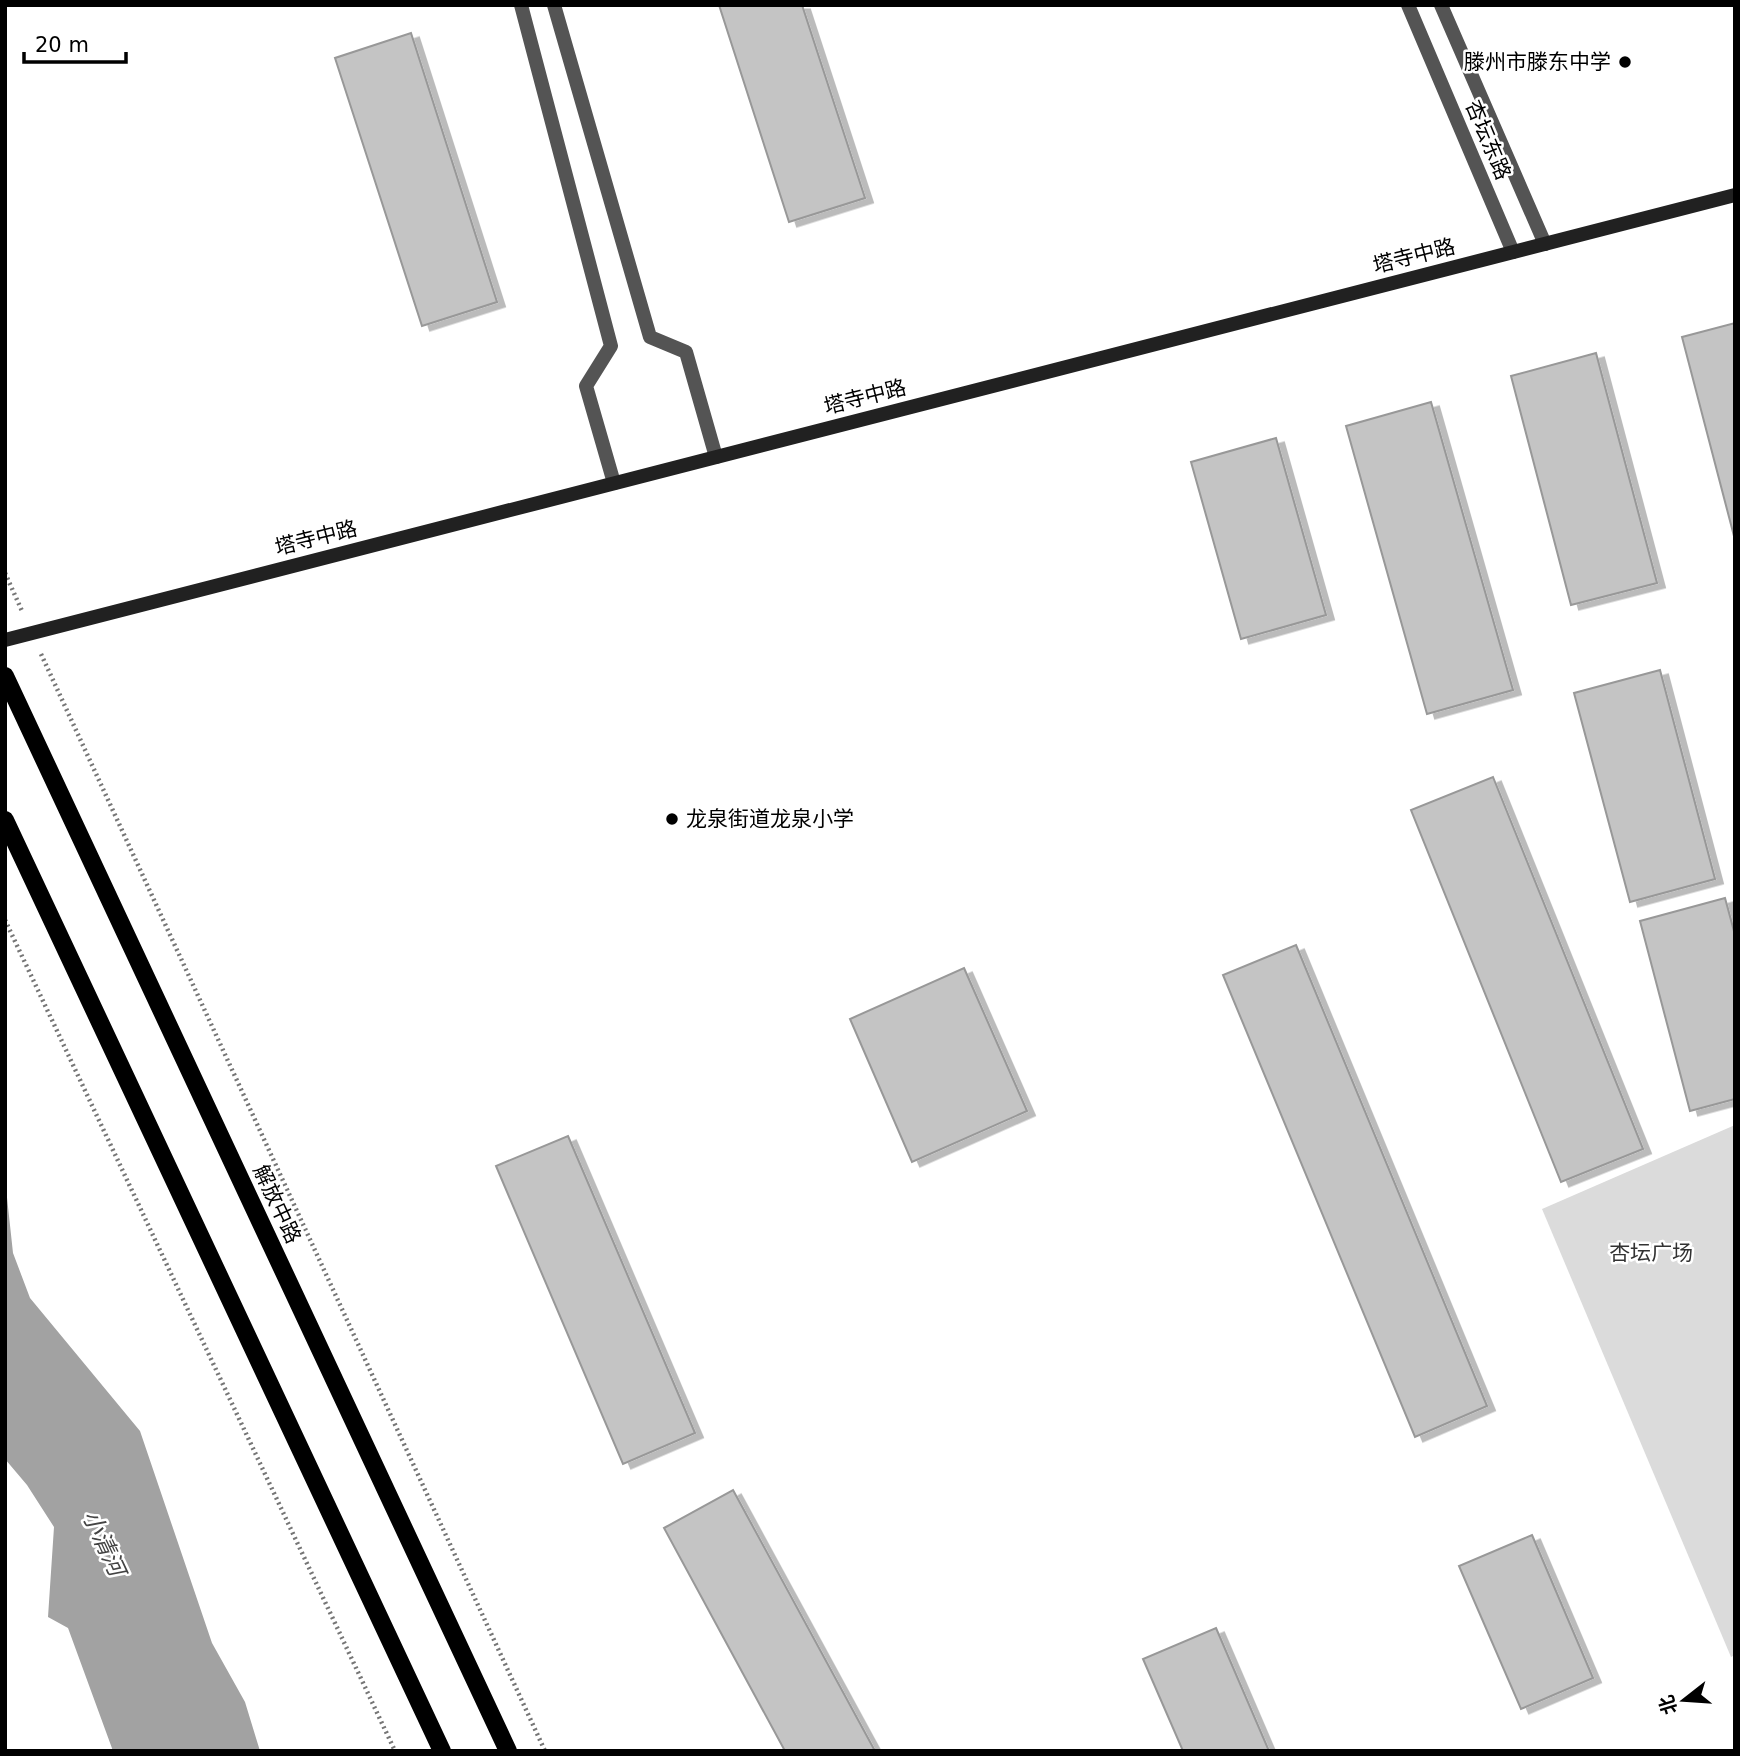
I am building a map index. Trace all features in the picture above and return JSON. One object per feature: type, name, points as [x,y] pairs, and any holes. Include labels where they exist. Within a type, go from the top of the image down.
[{"type":"main road","name":"塔寺中路","points":[[5,640],[1735,195]]},
{"type":"main road","name":"解放中路","points":[[5,676],[508,1751]]},
{"type":"main road","points":[[5,820],[442,1751]]},
{"type":"street","points":[[521,5],[611,346],[586,386],[614,483]]},
{"type":"street","points":[[554,5],[650,337],[686,352],[716,457]]},
{"type":"street","name":"杏坛东路","points":[[1408,5],[1513,252]]},
{"type":"street","name":"杏坛东路","points":[[1441,5],[1545,244]]},
{"type":"path","points":[[5,573],[545,1751]]},
{"type":"path","points":[[5,920],[395,1751]]},
{"type":"green space","name":"杏坛广场","points":[[1735,1125],[1735,1655],[1731,1657],[1542,1209]]},
{"type":"water","name":"小清河","points":[[5,1179],[13,1253],[30,1298],[140,1431],[212,1643],[245,1702],[260,1751],[113,1751],[68,1628],[48,1617],[54,1527],[27,1485],[5,1459]]},
{"type":"building","points":[[719,5],[802,5],[865,198],[789,222]]},
{"type":"building","points":[[411,33],[497,302],[422,326],[335,58]]},
{"type":"building","points":[[1735,323],[1735,540],[1682,337]]},
{"type":"building","points":[[1596,353],[1657,583],[1571,605],[1511,376]]},
{"type":"building","points":[[1431,402],[1513,690],[1427,714],[1346,426]]},
{"type":"building","points":[[1276,438],[1326,615],[1241,639],[1191,462]]},
{"type":"building","points":[[1660,670],[1715,879],[1630,902],[1574,693]]},
{"type":"building","points":[[1493,777],[1643,1149],[1561,1182],[1411,810]]},
{"type":"building","points":[[1725,898],[1735,935],[1735,1099],[1690,1111],[1640,921]]},
{"type":"building","points":[[1296,945],[1487,1406],[1415,1437],[1223,975]]},
{"type":"building","points":[[964,968],[1027,1111],[912,1162],[850,1019]]},
{"type":"building","points":[[568,1136],[695,1433],[623,1464],[496,1166]]},
{"type":"building","points":[[733,1490],[875,1751],[785,1751],[664,1528]]},
{"type":"building","points":[[1532,1535],[1593,1678],[1521,1709],[1459,1566]]},
{"type":"building","points":[[1216,1628],[1269,1751],[1183,1751],[1143,1659]]},
{"type":"place","name":"滕州市滕东中学","points":[[1625,62]]},
{"type":"place","name":"龙泉街道龙泉小学","points":[[672,819]]}]
